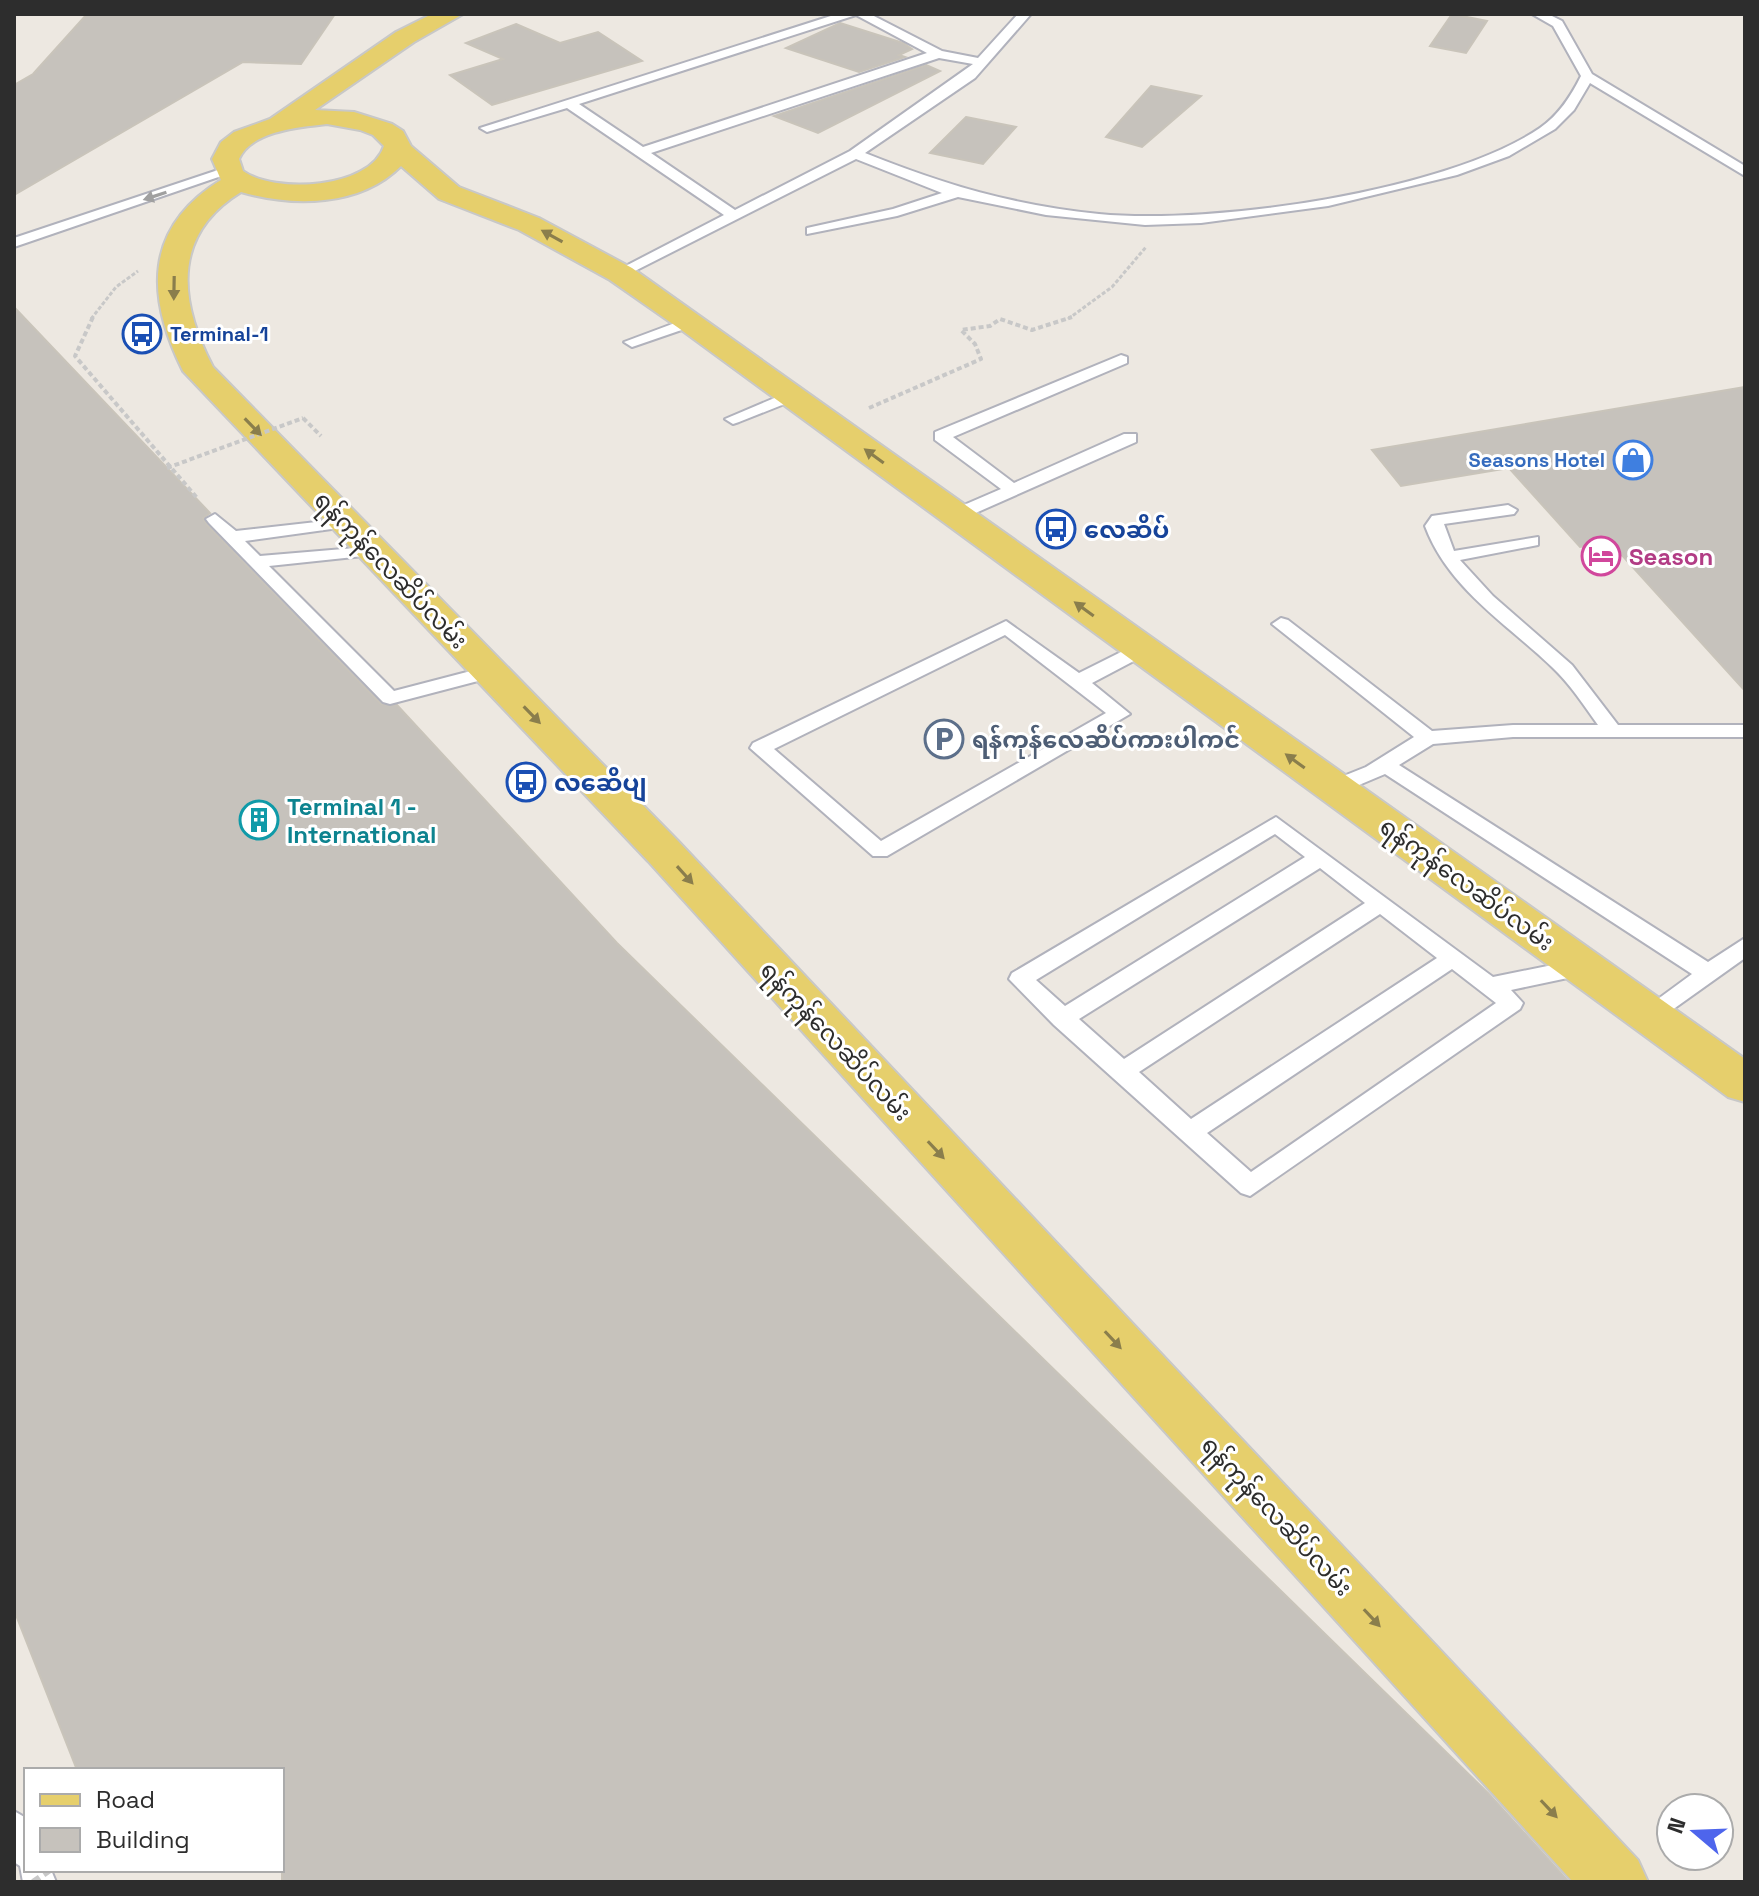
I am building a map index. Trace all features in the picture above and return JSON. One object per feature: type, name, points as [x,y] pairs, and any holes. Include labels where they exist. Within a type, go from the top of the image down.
[{"type":"main road","points":[[397,148],[392,160],[380,171],[335,189],[281,193],[234,176],[227,159],[234,146],[251,134],[274,124],[405,37],[451,14]]},
{"type":"main road","points":[[367,62],[357,88],[374,124]]},
{"type":"main road","points":[[274,124],[327,116],[374,124]]},
{"type":"main road","name":"ရန်ကုန်လေဆိပ်လမ်း","points":[[374,124],[395,138],[397,148],[449,193],[529,224],[621,274],[691,322],[1140,650],[1745,1084]]},
{"type":"main road","name":"ရန်ကုန်လေဆိပ်လမ်း","points":[[234,176],[192,217],[178,250],[173,286],[175,320],[199,371],[663,851],[1616,1882]]},
{"type":"lane","points":[[487,128],[850,14]]},
{"type":"lane","points":[[861,14],[938,54],[980,62]]},
{"type":"lane","points":[[621,274],[855,154],[946,94],[1025,14]]},
{"type":"lane","points":[[1538,14],[1558,24],[1587,76],[1745,172]]},
{"type":"lane","points":[[641,152],[938,54]]},
{"type":"lane","points":[[855,154],[957,193],[1103,218],[1212,217],[1317,203],[1425,179],[1501,155],[1544,131],[1578,98],[1587,76]]},
{"type":"lane","points":[[569,103],[736,217]]},
{"type":"lane","points":[[14,243],[234,176]]},
{"type":"lane","points":[[812,231],[886,215],[957,193]]},
{"type":"lane","points":[[632,342],[691,322]]},
{"type":"lane","points":[[1013,490],[941,436],[1121,360]]},
{"type":"lane","points":[[733,419],[791,396]]},
{"type":"lane","points":[[956,515],[1130,438]]},
{"type":"lane","points":[[1508,510],[1435,523],[1436,536],[1449,557],[1479,590],[1561,664],[1612,730]]},
{"type":"lane","points":[[215,519],[307,617],[390,698],[490,672]]},
{"type":"lane","points":[[233,537],[346,522]]},
{"type":"lane","points":[[1449,557],[1532,541]]},
{"type":"lane","points":[[256,562],[373,550]]},
{"type":"lane","points":[[1281,624],[1428,738]]},
{"type":"lane","points":[[1006,627],[1080,681],[1120,714],[880,851],[760,748],[1006,627]]},
{"type":"lane","points":[[1080,681],[1140,650]]},
{"type":"lane","points":[[1333,788],[1385,765],[1428,738],[1513,731],[1745,731]]},
{"type":"lane","points":[[1385,765],[1709,974]]},
{"type":"lane","points":[[1276,824],[1320,858],[1512,1003],[1250,1186],[1020,979],[1276,824]]},
{"type":"lane","points":[[1062,1019],[1320,858]]},
{"type":"lane","points":[[1122,1072],[1381,903]]},
{"type":"lane","points":[[1651,1016],[1745,946]]},
{"type":"lane","points":[[1189,1132],[1453,958]]},
{"type":"lane","points":[[1490,986],[1582,967]]},
{"type":"lane","points":[[14,1827],[24,1849]]},
{"type":"path","points":[[831,425],[981,359],[975,344],[961,330],[990,326],[1000,319],[1035,331],[1085,310],[1116,285],[1159,231],[1163,219]]},
{"type":"path","points":[[178,250],[129,275],[109,295],[88,323],[75,356],[215,519]]},
{"type":"path","points":[[167,468],[303,418],[321,436]]},
{"type":"building","points":[[87,14],[335,14],[301,64],[243,62],[14,195],[14,85],[33,74]]},
{"type":"building","points":[[1452,14],[1487,21],[1466,53],[1430,46]]},
{"type":"building","points":[[840,23],[903,43],[912,49],[899,55],[905,57],[859,72],[786,48]]},
{"type":"building","points":[[516,24],[560,43],[598,32],[642,61],[492,105],[450,75],[503,59],[466,43]]},
{"type":"building","points":[[926,65],[940,71],[818,133],[774,116]]},
{"type":"building","points":[[1151,86],[1201,96],[1142,147],[1106,137]]},
{"type":"building","points":[[966,117],[1016,127],[983,164],[930,153]]},
{"type":"building","points":[[14,307],[210,513],[203,518],[207,525],[381,704],[397,705],[617,943],[1488,1793],[1569,1882],[282,1882],[284,1768],[76,1768],[14,1610]]},
{"type":"building","points":[[1745,387],[1745,691],[1610,542],[1580,547],[1509,468],[1401,486],[1372,450]]},
{"type":"place","name":"Terminal-1","points":[[142,334]]},
{"type":"place","name":"Seasons Hotel","points":[[1633,460]]},
{"type":"place","name":"လေဆိပ်","points":[[1056,529]]},
{"type":"place","name":"Season","points":[[1601,556]]},
{"type":"place","name":"ရန်ကုန်လေဆိပ်ကားပါကင်","points":[[944,739]]},
{"type":"place","name":"လဆေိပျ","points":[[526,782]]},
{"type":"place","name":"Terminal 1 - International","points":[[259,820]]}]
